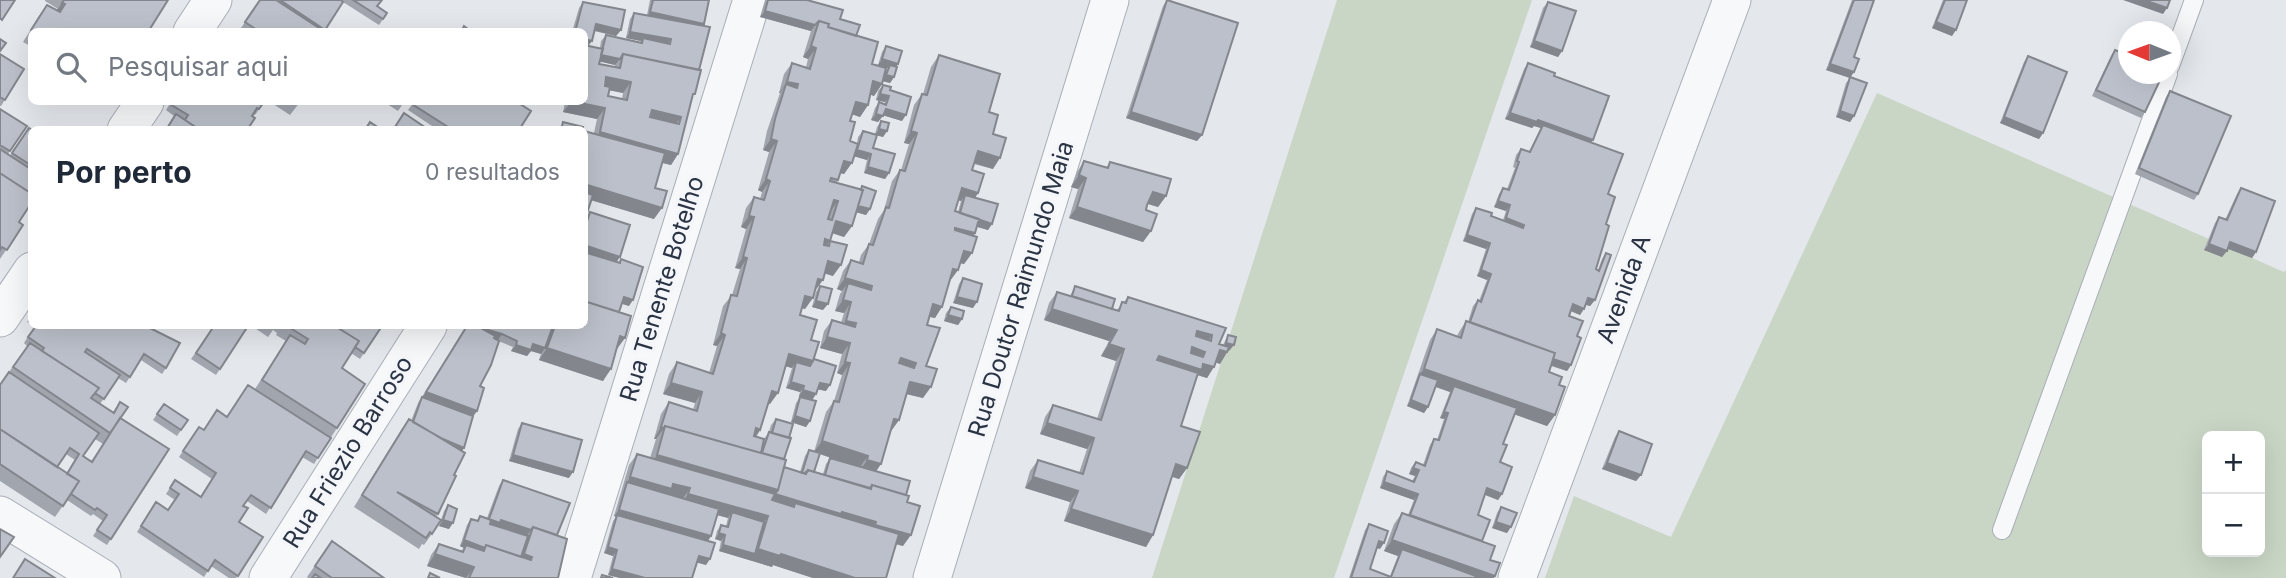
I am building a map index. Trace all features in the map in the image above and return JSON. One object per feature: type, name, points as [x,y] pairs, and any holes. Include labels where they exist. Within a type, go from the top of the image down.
[{"type":"street","points":[[195,28],[213,0]]},
{"type":"street","name":"Rua Tenente Botelho","points":[[572,578],[751,0]]},
{"type":"street","name":"Rua Doutor Raimundo Maia","points":[[932,578],[1110,0]]},
{"type":"street","name":"Avenida A","points":[[1517,578],[1732,0]]},
{"type":"street","points":[[129,126],[143,105]]},
{"type":"street","points":[[0,318],[28,277]]},
{"type":"street","name":"Rua Friezio Barroso","points":[[268,578],[426,329]]},
{"type":"street","points":[[0,515],[102,578]]},
{"type":"lane","points":[[2181,37],[2194,0]]},
{"type":"lane","points":[[2002,530],[2164,84]]},
{"type":"green space","points":[[1337,0],[1532,0],[1334,578],[1152,578]]},
{"type":"green space","points":[[1877,93],[2284,272],[2286,270],[2286,578],[1545,578],[1574,496],[1671,537]]},
{"type":"building","points":[[0,0],[15,0],[2,20],[0,18]]},
{"type":"building","points":[[64,0],[168,0],[150,28],[32,28],[47,5],[60,12],[65,4],[62,3]]},
{"type":"building","points":[[260,0],[276,0],[319,28],[254,28],[245,22]]},
{"type":"building","points":[[280,0],[341,0],[343,2],[326,28],[322,28]]},
{"type":"building","points":[[353,0],[382,0],[377,6],[387,13],[383,19]]},
{"type":"building","points":[[653,0],[709,0],[704,24],[650,12]]},
{"type":"building","points":[[768,0],[807,0],[843,10],[840,19],[860,25],[856,36],[828,27],[829,24],[819,21],[815,25],[765,11]]},
{"type":"building","points":[[1167,0],[1238,23],[1202,135],[1131,112]]},
{"type":"building","points":[[1854,0],[1874,0],[1854,57],[1859,59],[1854,72],[1830,64]]},
{"type":"building","points":[[1945,0],[1967,0],[1956,30],[1936,22]]},
{"type":"building","points":[[2144,0],[2170,0],[2167,8]]},
{"type":"building","points":[[583,2],[625,10],[621,30],[596,24],[592,41],[588,40],[588,28],[576,28]]},
{"type":"building","points":[[1548,2],[1576,11],[1562,51],[1534,41]]},
{"type":"building","points":[[634,13],[710,27],[699,70],[623,54],[620,59],[601,55],[606,35],[642,43],[643,38],[670,44],[671,39],[630,32]]},
{"type":"building","points":[[819,21],[829,24],[828,27],[878,42],[872,64],[886,68],[882,84],[873,81],[868,105],[856,102],[850,121],[855,122],[850,141],[858,144],[852,163],[844,161],[838,180],[831,178],[830,181],[863,190],[852,226],[836,221],[830,241],[847,245],[841,265],[828,261],[823,280],[818,279],[813,298],[805,296],[800,315],[817,320],[811,340],[819,342],[813,361],[789,354],[778,393],[772,391],[760,430],[756,428],[754,436],[764,439],[761,453],[661,427],[669,402],[697,411],[702,392],[671,383],[677,362],[713,374],[725,335],[721,333],[731,295],[737,296],[747,258],[743,257],[754,217],[749,216],[754,197],[764,200],[770,181],[766,179],[777,141],[771,139],[775,119],[786,84],[797,88],[798,84],[787,82],[792,63],[810,69],[816,48],[811,46]],"holes":[[[834,200],[838,201],[832,220],[828,219]]]},
{"type":"building","points":[[0,39],[6,43],[0,51]]},
{"type":"building","points":[[588,46],[603,49],[599,64],[620,68],[623,54],[701,70],[678,154],[600,132],[605,108],[588,105]],"holes":[[[606,77],[631,82],[627,100],[608,96],[610,87],[605,86]],[[652,110],[681,117],[679,124],[650,117]]]},
{"type":"building","points":[[886,46],[902,51],[898,64],[882,59]]},
{"type":"building","points":[[2115,50],[2118,51],[2118,84],[2158,84],[2145,112],[2096,90]]},
{"type":"building","points":[[0,54],[24,69],[5,100],[0,97]]},
{"type":"building","points":[[939,55],[1000,74],[989,112],[998,115],[993,134],[1006,138],[1000,158],[978,151],[972,170],[984,174],[978,193],[962,188],[955,211],[979,219],[975,233],[955,230],[977,237],[972,253],[964,251],[958,270],[953,269],[942,307],[933,304],[927,325],[940,328],[926,366],[937,369],[931,387],[910,382],[899,420],[894,419],[881,464],[867,460],[868,456],[822,441],[834,401],[839,402],[850,363],[845,362],[850,343],[827,337],[832,320],[855,327],[856,323],[846,321],[851,302],[843,300],[848,283],[871,290],[872,286],[845,278],[851,260],[863,264],[869,244],[873,245],[886,207],[889,208],[900,170],[905,171],[917,133],[911,131],[922,94],[927,95]],"holes":[[[901,358],[916,363],[914,368],[899,363]]]},
{"type":"building","points":[[2028,56],[2067,72],[2043,133],[2004,117]]},
{"type":"building","points":[[1528,63],[1555,73],[1554,76],[1609,96],[1593,140],[1510,113]]},
{"type":"building","points":[[890,65],[897,67],[894,77],[886,75]]},
{"type":"building","points":[[1850,77],[1867,83],[1854,116],[1840,111]]},
{"type":"building","points":[[883,85],[911,97],[906,115],[886,109],[883,116],[876,114],[879,102],[886,105],[889,96],[880,94]]},
{"type":"building","points":[[2170,91],[2231,116],[2198,194],[2139,168]]},
{"type":"building","points":[[172,105],[262,105],[252,116],[255,118],[250,126],[194,126],[185,120],[188,115]]},
{"type":"building","points":[[414,105],[522,105],[531,111],[522,126],[446,126]]},
{"type":"building","points":[[0,109],[27,126],[10,151],[0,145]]},
{"type":"building","points":[[404,113],[423,126],[396,126]]},
{"type":"building","points":[[176,114],[194,126],[168,126]]},
{"type":"building","points":[[881,121],[889,123],[887,131],[879,129]]},
{"type":"building","points":[[563,122],[579,126],[562,126]]},
{"type":"building","points":[[1543,125],[1623,154],[1608,194],[1615,197],[1596,269],[1599,271],[1606,253],[1611,255],[1595,300],[1588,298],[1584,309],[1573,304],[1569,316],[1583,321],[1577,336],[1581,338],[1571,365],[1553,359],[1555,353],[1470,322],[1491,274],[1481,270],[1490,243],[1467,235],[1476,208],[1523,228],[1524,225],[1506,218],[1510,205],[1498,201],[1503,188],[1509,190],[1521,149],[1530,152]]},
{"type":"building","points":[[28,129],[28,163],[12,153]]},
{"type":"building","points":[[863,131],[877,135],[873,148],[895,154],[889,173],[868,167],[871,154],[857,150]]},
{"type":"building","points":[[588,132],[665,153],[655,188],[667,191],[662,208],[588,185]]},
{"type":"building","points":[[0,149],[28,167],[28,191],[0,173]]},
{"type":"building","points":[[1084,161],[1108,168],[1110,162],[1171,179],[1166,196],[1153,192],[1147,205],[1146,210],[1157,214],[1151,231],[1077,207],[1086,178],[1079,175]]},
{"type":"building","points":[[0,173],[28,191],[28,208],[19,222],[23,225],[7,250],[2,247],[0,250]]},
{"type":"building","points":[[862,186],[876,191],[870,209],[858,206]]},
{"type":"building","points":[[2241,188],[2275,201],[2256,252],[2230,242],[2227,251],[2209,244],[2219,217],[2227,220]]},
{"type":"building","points":[[588,193],[593,195],[588,210]]},
{"type":"building","points":[[965,195],[998,204],[992,224],[960,213]]},
{"type":"building","points":[[590,212],[630,225],[620,257],[588,246]]},
{"type":"building","points":[[588,253],[620,263],[621,259],[643,267],[633,300],[624,297],[619,312],[588,302]]},
{"type":"building","points":[[963,278],[982,284],[977,302],[957,297]]},
{"type":"building","points":[[820,286],[832,289],[828,304],[816,301]]},
{"type":"building","points":[[1075,286],[1115,299],[1112,309],[1072,296]]},
{"type":"building","points":[[1057,292],[1119,311],[1122,302],[1126,303],[1128,297],[1226,328],[1219,344],[1229,347],[1227,352],[1220,350],[1214,367],[1203,364],[1202,370],[1159,356],[1157,360],[1198,373],[1181,426],[1200,432],[1187,468],[1176,464],[1153,535],[1071,509],[1078,491],[1033,477],[1038,460],[1083,474],[1094,438],[1047,423],[1053,405],[1101,420],[1124,349],[1109,344],[1117,330],[1052,309]],"holes":[[[1197,331],[1212,335],[1211,341],[1196,336]],[[1192,347],[1205,352],[1203,357],[1191,353]]]},
{"type":"building","points":[[588,302],[631,316],[625,338],[620,336],[611,369],[547,348],[554,329],[588,329]]},
{"type":"building","points":[[951,307],[964,311],[962,319],[948,315]]},
{"type":"building","points":[[1466,321],[1555,353],[1549,372],[1562,377],[1559,385],[1565,387],[1555,415],[1424,369],[1437,329],[1461,338]]},
{"type":"building","points":[[34,329],[152,329],[180,343],[166,368],[144,354],[130,377],[87,349],[85,352],[120,375],[104,399],[95,393],[99,388],[42,351],[44,348],[28,337]]},
{"type":"building","points":[[212,329],[246,329],[220,369],[196,353]]},
{"type":"building","points":[[292,329],[340,329],[359,341],[342,368],[365,384],[337,428],[262,380],[290,335],[305,344],[308,339]]},
{"type":"building","points":[[340,329],[380,329],[364,353],[355,347],[359,341]]},
{"type":"building","points":[[465,329],[482,329],[499,341],[480,386],[484,388],[477,411],[426,392]]},
{"type":"building","points":[[484,329],[552,329],[545,348],[533,344],[531,350],[516,345],[517,341]]},
{"type":"building","points":[[1228,335],[1236,337],[1234,345],[1226,343]]},
{"type":"building","points":[[30,343],[99,388],[91,398],[114,413],[120,402],[128,407],[110,433],[13,367]]},
{"type":"building","points":[[814,359],[836,366],[830,385],[820,383],[816,394],[791,382],[796,362],[810,366]]},
{"type":"building","points":[[9,372],[99,433],[83,456],[92,462],[120,418],[169,449],[111,539],[97,530],[107,515],[71,494],[79,481],[67,474],[79,454],[70,448],[57,467],[0,429],[0,385]]},
{"type":"building","points":[[1420,374],[1438,380],[1428,407],[1411,400]]},
{"type":"building","points":[[248,385],[331,438],[318,458],[306,451],[271,508],[251,495],[243,506],[248,508],[239,522],[263,537],[238,576],[215,560],[208,571],[141,526],[156,502],[168,510],[179,494],[170,488],[175,480],[201,497],[216,473],[183,451],[199,427],[204,430],[217,410],[227,417]]},
{"type":"building","points":[[1454,386],[1517,408],[1503,444],[1507,445],[1500,462],[1512,467],[1502,494],[1487,488],[1478,515],[1490,520],[1482,541],[1410,515],[1418,494],[1384,482],[1387,471],[1414,482],[1419,470],[1413,468],[1416,462],[1425,466],[1434,439],[1439,440],[1448,413],[1444,412]]},
{"type":"building","points":[[422,397],[473,416],[464,448],[413,422]]},
{"type":"building","points":[[800,397],[816,401],[810,421],[795,416]]},
{"type":"building","points":[[164,404],[188,420],[181,430],[157,414]]},
{"type":"building","points":[[409,419],[465,453],[438,514],[397,492],[441,520],[426,538],[362,495]]},
{"type":"building","points":[[776,419],[793,424],[789,438],[772,433]]},
{"type":"building","points":[[522,423],[582,440],[573,472],[513,455]]},
{"type":"building","points":[[665,426],[786,460],[778,490],[657,455]]},
{"type":"building","points":[[0,429],[79,481],[63,506],[0,464]]},
{"type":"building","points":[[1619,431],[1652,444],[1641,475],[1607,463]]},
{"type":"building","points":[[769,432],[791,438],[784,459],[762,453]]},
{"type":"building","points":[[809,450],[820,453],[814,472],[808,470],[802,473]]},
{"type":"building","points":[[637,454],[775,494],[772,500],[794,507],[795,503],[899,534],[886,578],[855,578],[758,549],[768,516],[688,494],[690,488],[673,484],[672,489],[630,477]]},
{"type":"building","points":[[830,458],[910,481],[906,495],[825,475]]},
{"type":"building","points":[[784,467],[806,474],[808,470],[871,489],[872,485],[909,496],[907,502],[920,506],[911,535],[875,525],[876,522],[775,494]]},
{"type":"building","points":[[503,480],[570,503],[557,535],[533,527],[531,530],[489,519]]},
{"type":"building","points":[[627,482],[719,509],[711,536],[619,510]]},
{"type":"building","points":[[448,505],[457,509],[453,523],[443,520]]},
{"type":"building","points":[[1501,507],[1517,513],[1511,527],[1496,522]]},
{"type":"building","points":[[732,512],[764,522],[755,554],[723,545],[725,535],[719,533],[721,525],[728,527]]},
{"type":"building","points":[[1402,513],[1495,546],[1490,560],[1500,563],[1495,576],[1392,540]]},
{"type":"building","points":[[617,515],[715,543],[710,559],[699,556],[692,578],[645,578],[612,569],[617,550],[608,547]]},
{"type":"building","points":[[480,516],[491,520],[490,524],[528,536],[521,557],[464,540],[471,519],[478,521]]},
{"type":"building","points":[[1369,524],[1388,531],[1384,543],[1379,541],[1370,569],[1391,577],[1402,549],[1476,576],[1351,578]]},
{"type":"building","points":[[533,527],[567,539],[558,578],[469,578],[474,567],[435,554],[439,544],[463,552],[466,545],[484,551],[486,545],[531,560],[532,557],[524,554]]},
{"type":"building","points":[[0,529],[14,537],[0,557]]},
{"type":"building","points":[[332,541],[384,578],[332,578],[315,566]]},
{"type":"building","points":[[25,559],[55,578],[13,578]]}]
